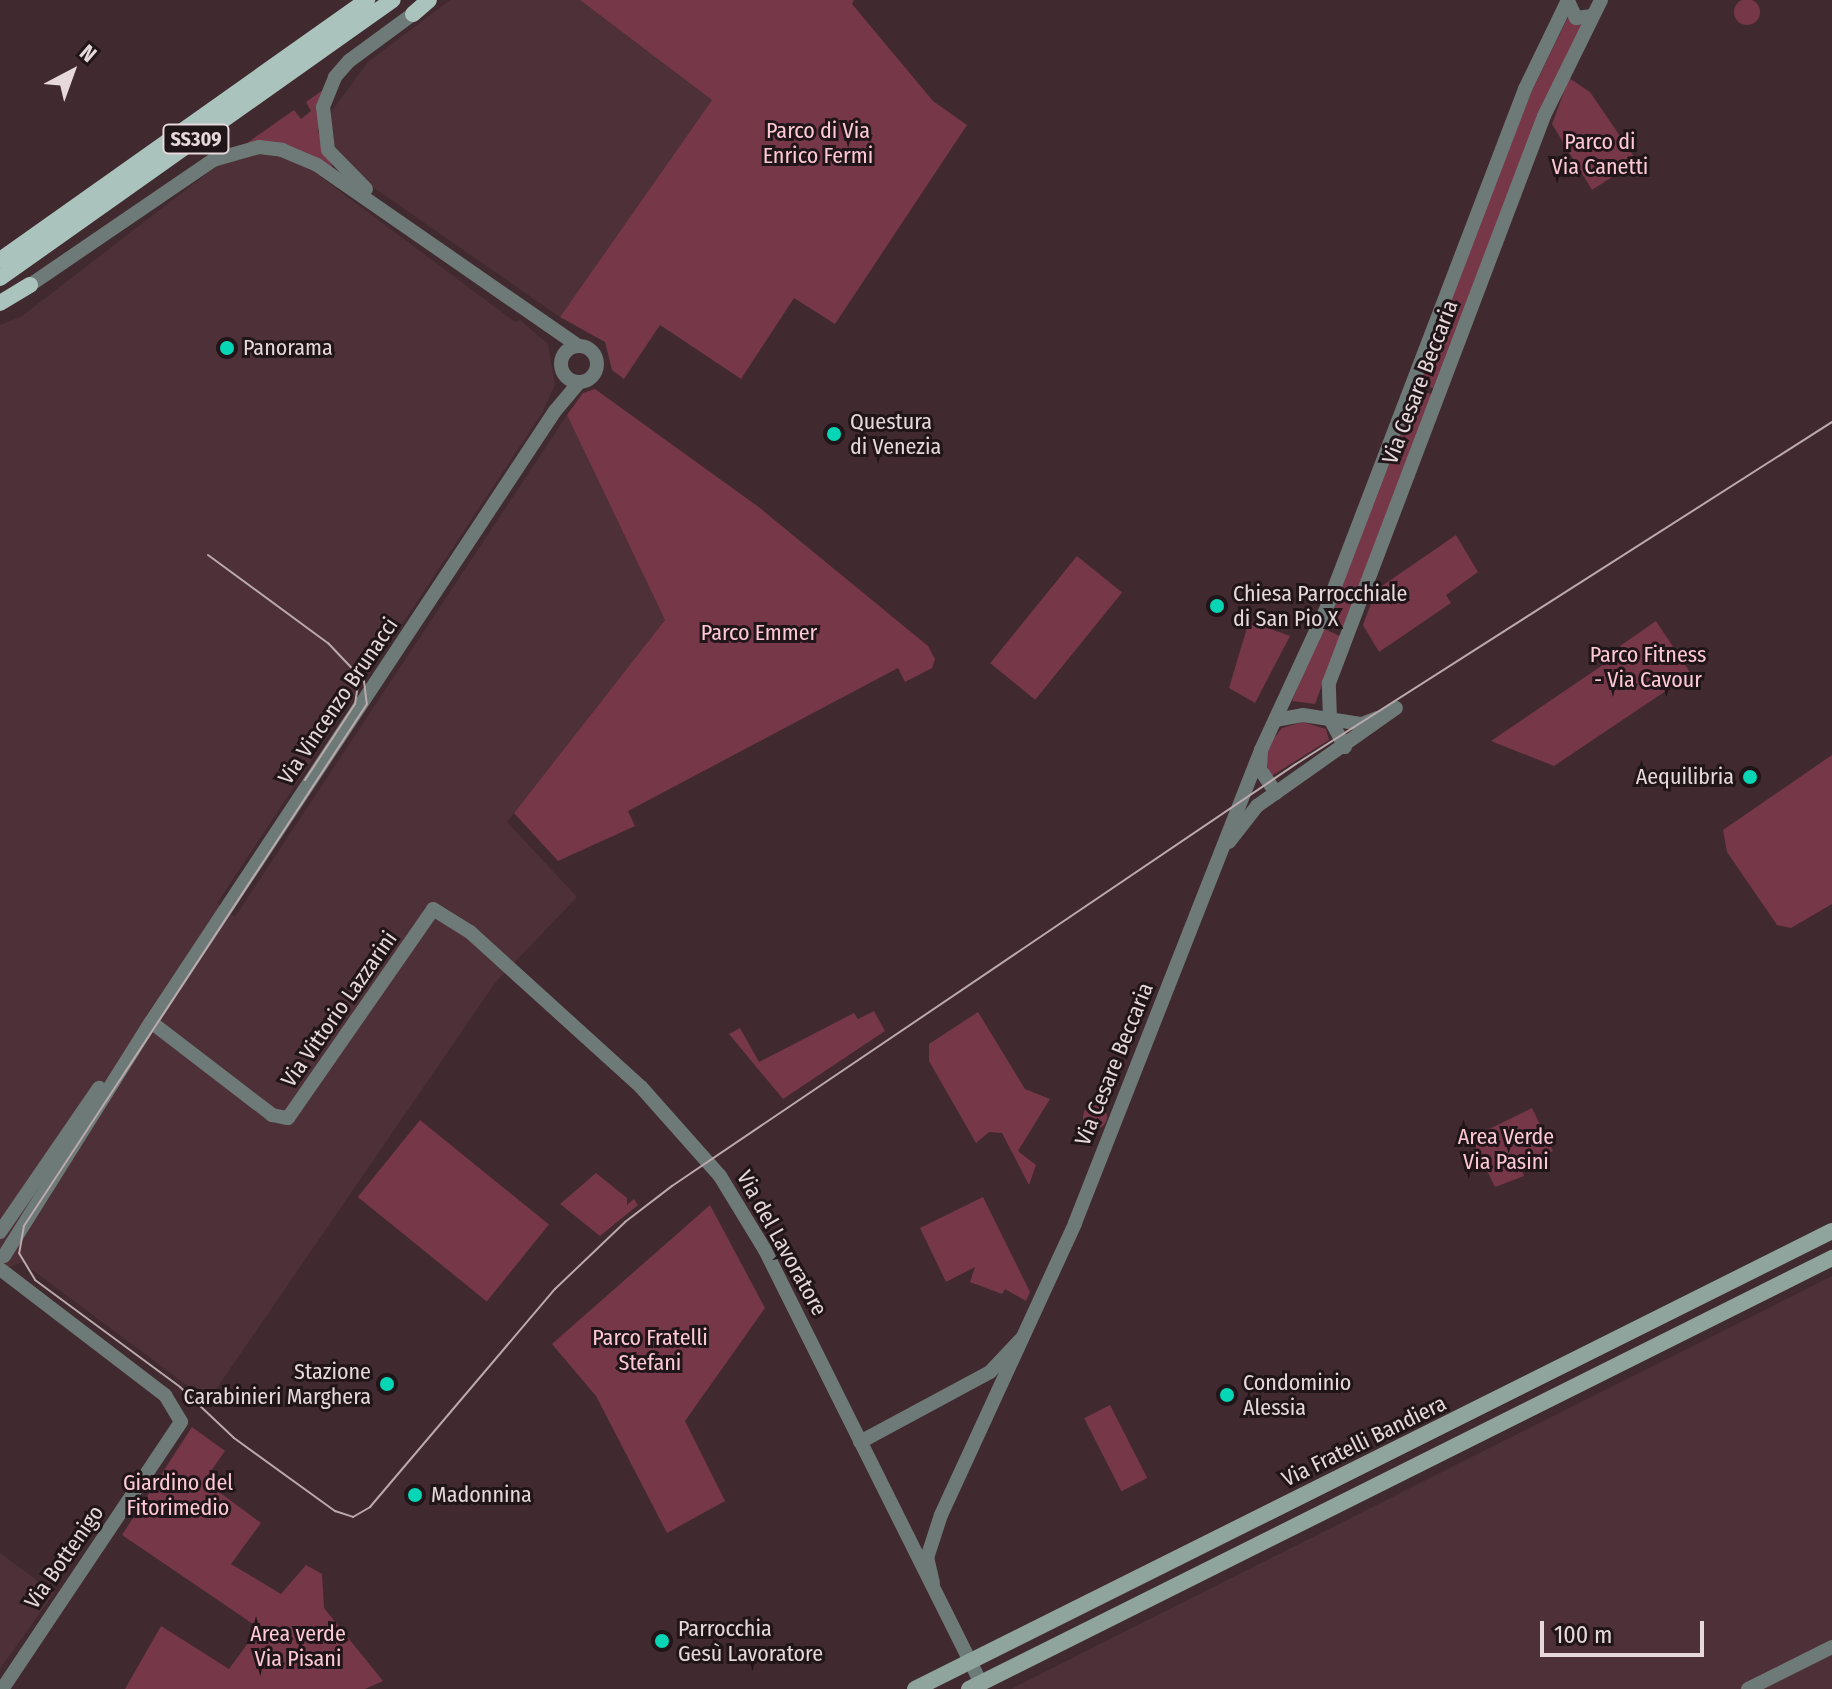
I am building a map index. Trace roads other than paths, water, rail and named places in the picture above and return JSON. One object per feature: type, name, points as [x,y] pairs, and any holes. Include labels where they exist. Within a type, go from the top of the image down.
[{"type":"main road","name":"SS309","points":[[0,260],[367,0]]},
{"type":"main road","name":"SS309","points":[[0,278],[392,0]]},
{"type":"main road","points":[[413,14],[429,0]]},
{"type":"main road","points":[[0,303],[30,285]]},
{"type":"main road","name":"Via Fratelli Bandiera","points":[[915,1689],[1832,1231]]},
{"type":"main road","name":"Via Fratelli Bandiera","points":[[975,1686],[1832,1258]]},
{"type":"street","name":"Via Cesare Beccaria","points":[[1568,0],[1576,18],[1592,16]]},
{"type":"street","name":"Via Cesare Beccaria","points":[[934,1587],[927,1558],[941,1515],[1025,1334],[1223,851],[1235,807],[1327,607],[1525,89],[1568,0]]},
{"type":"street","name":"Via Cesare Beccaria","points":[[1330,719],[1328,687],[1347,634],[1544,116],[1601,0]]},
{"type":"street","points":[[413,14],[335,77],[321,124],[337,164],[438,247]]},
{"type":"street","points":[[30,285],[213,160],[259,147],[282,150],[317,165],[551,329],[578,346],[590,349],[598,365],[593,376],[579,382],[564,375],[562,356],[551,329]]},
{"type":"street","points":[[562,356],[578,346]]},
{"type":"street","name":"Via Vincenzo Brunacci","points":[[560,404],[564,375]]},
{"type":"street","name":"Via Vincenzo Brunacci","points":[[2,1258],[151,1022],[560,404],[579,382]]},
{"type":"street","points":[[1223,851],[1250,813],[1396,708],[1362,724],[1303,715],[1275,720]]},
{"type":"street","points":[[1330,719],[1345,747]]},
{"type":"street","points":[[1261,750],[1260,769],[1276,793]]},
{"type":"street","name":"Via Vittorio Lazzarini","points":[[151,1022],[272,1115],[288,1118],[433,909]]},
{"type":"street","name":"Via del Lavoratore","points":[[433,909],[470,932],[585,1033],[701,1150],[765,1250],[911,1553],[934,1587],[970,1661],[975,1686]]},
{"type":"street","name":"Via Vincenzo Brunacci","points":[[0,1232],[134,1038],[151,1022]]},
{"type":"street","name":"Via Bottenigo","points":[[2,1258],[25,1292],[165,1395],[181,1422],[2,1689]]},
{"type":"street","name":"Via Cesare Beccaria","points":[[860,1442],[990,1372],[1025,1334]]},
{"type":"street","points":[[1748,1689],[1832,1647]]},
{"type":"tram line","points":[[208,555],[328,643],[364,681],[367,704],[24,1226],[19,1253],[35,1280],[180,1387],[234,1438],[335,1511],[353,1517],[370,1507],[555,1289],[625,1222],[672,1186],[1296,764],[1832,422]]},
{"type":"tram line","points":[[305,780],[355,704],[358,684]]},
{"type":"place","name":"Panorama","points":[[227,348]]},
{"type":"place","name":"Questura di Venezia","points":[[834,434]]},
{"type":"place","name":"Chiesa Parrocchiale di San Pio X","points":[[1217,606]]},
{"type":"place","name":"Aequilibria","points":[[1750,777]]},
{"type":"place","name":"Stazione Carabinieri Marghera","points":[[387,1384]]},
{"type":"place","name":"Condominio Alessia","points":[[1227,1395]]},
{"type":"place","name":"Madonnina","points":[[415,1495]]},
{"type":"place","name":"Parrocchia Gesù Lavoratore","points":[[662,1641]]},
{"type":"park label","name":"Parco di Via Enrico Fermi","points":[[818,142]]},
{"type":"park label","name":"Parco di Via Canetti","points":[[1600,154]]},
{"type":"park label","name":"Parco Emmer","points":[[759,633]]},
{"type":"park label","name":"Parco Fitness - Via Cavour","points":[[1648,666]]},
{"type":"park label","name":"Area Verde Via Pasini","points":[[1506,1148]]},
{"type":"park label","name":"Parco Fratelli Stefani","points":[[650,1350]]},
{"type":"park label","name":"Giardino del Fitorimedio","points":[[178,1494]]},
{"type":"park label","name":"Area verde Via Pisani","points":[[298,1646]]}]
